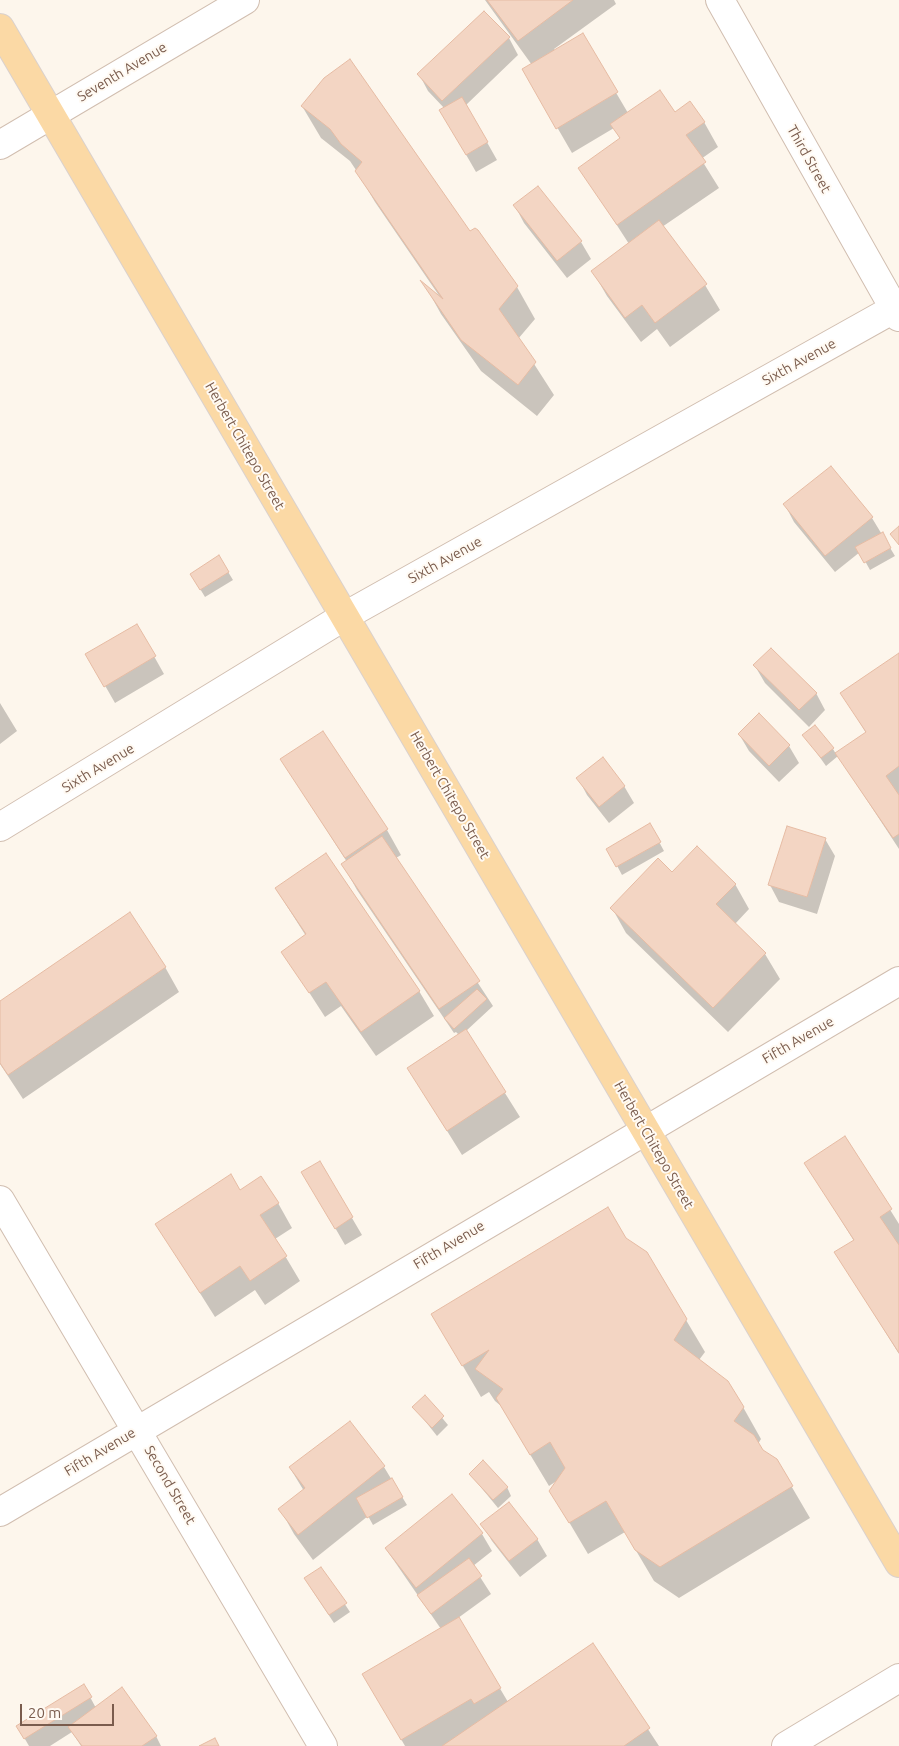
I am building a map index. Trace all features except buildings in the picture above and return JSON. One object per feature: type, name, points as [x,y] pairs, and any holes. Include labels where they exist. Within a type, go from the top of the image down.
[{"type":"main road","name":"Herbert Chitepo Street","points":[[0,28],[899,1563]]},
{"type":"street","name":"Seventh Avenue","points":[[0,145],[245,0]]},
{"type":"street","name":"Third Street","points":[[720,0],[897,311]]},
{"type":"street","name":"Sixth Avenue","points":[[0,828],[345,616],[897,311]]},
{"type":"street","name":"Fifth Avenue","points":[[0,1512],[645,1129],[899,981]]},
{"type":"street","name":"Second Street","points":[[0,1200],[323,1746]]},
{"type":"street","points":[[786,1746],[899,1678]]}]
